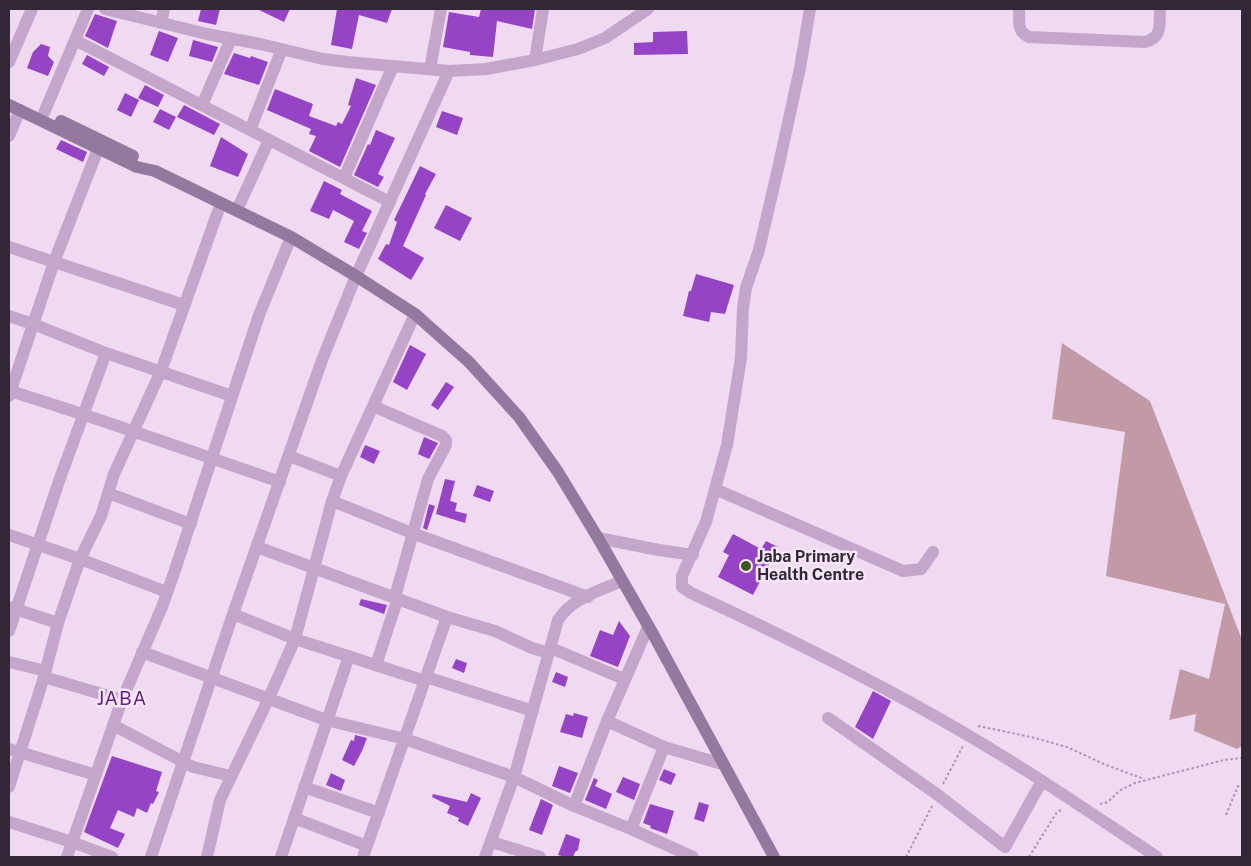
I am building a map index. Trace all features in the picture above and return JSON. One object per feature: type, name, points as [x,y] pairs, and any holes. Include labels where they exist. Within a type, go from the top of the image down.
[{"type":"main road","points":[[9,96],[139,159],[156,172]]},
{"type":"main road","points":[[14,108],[137,167],[156,172],[291,237],[415,314],[469,362],[519,416],[558,472],[648,627],[774,857]]},
{"type":"street","points":[[9,62],[32,9]]},
{"type":"street","points":[[44,113],[88,9]]},
{"type":"street","points":[[105,9],[207,34],[331,60],[449,71],[486,69],[535,60],[578,49],[605,38],[648,9]]},
{"type":"street","points":[[161,23],[164,9]]},
{"type":"street","points":[[430,69],[441,9]]},
{"type":"street","points":[[535,60],[543,9]]},
{"type":"street","points":[[810,9],[800,68],[759,250],[746,288],[743,308],[741,358],[727,445],[706,522],[693,555],[682,576],[682,587],[691,594],[772,630],[860,675],[956,729],[1042,781],[1157,857]]},
{"type":"street","points":[[1019,9],[1022,34],[1029,37],[1145,42],[1153,40],[1159,33],[1160,9]]},
{"type":"street","points":[[202,105],[231,38]]},
{"type":"street","points":[[74,40],[390,202]]},
{"type":"street","points":[[250,130],[282,49]]},
{"type":"street","points":[[344,178],[393,66]]},
{"type":"street","points":[[151,857],[233,614],[322,360],[356,276],[449,71]]},
{"type":"street","points":[[9,136],[14,108]]},
{"type":"street","points":[[236,210],[269,140]]},
{"type":"street","points":[[98,149],[54,262],[10,394],[83,413],[280,482]]},
{"type":"street","points":[[9,787],[15,751],[45,674],[58,623],[80,559],[101,516],[114,474],[161,371],[221,203]]},
{"type":"street","points":[[67,857],[122,700],[167,592],[259,315],[291,237]]},
{"type":"street","points":[[9,247],[184,305]]},
{"type":"street","points":[[207,857],[220,800],[295,640],[340,476],[415,314]]},
{"type":"street","points":[[9,316],[106,353],[232,396]]},
{"type":"street","points":[[9,631],[12,608],[38,545],[83,413],[106,353]]},
{"type":"street","points":[[373,406],[442,436],[446,440],[446,445],[428,479],[376,665]]},
{"type":"street","points":[[289,456],[340,476]]},
{"type":"street","points":[[715,489],[903,571],[921,570],[933,552]]},
{"type":"street","points":[[108,493],[191,524]]},
{"type":"street","points":[[332,501],[412,533],[588,596]]},
{"type":"street","points":[[9,535],[80,559],[167,592]]},
{"type":"street","points":[[598,538],[693,555]]},
{"type":"street","points":[[257,547],[447,617],[495,631],[532,648],[550,651],[624,679]]},
{"type":"street","points":[[485,857],[514,777],[558,620],[564,610],[575,602],[622,582]]},
{"type":"street","points":[[12,608],[58,623]]},
{"type":"street","points":[[233,614],[295,640],[533,711]]},
{"type":"street","points":[[294,818],[365,851],[447,617]]},
{"type":"street","points":[[574,806],[606,721],[648,627]]},
{"type":"street","points":[[142,652],[326,720],[405,739],[514,777],[574,806],[693,857]]},
{"type":"street","points":[[281,857],[349,656]]},
{"type":"street","points":[[9,662],[122,700]]},
{"type":"street","points":[[828,718],[938,794],[1005,847],[1042,781]]},
{"type":"street","points":[[606,721],[664,747],[722,764]]},
{"type":"street","points":[[113,725],[193,767],[231,776]]},
{"type":"street","points":[[631,829],[664,747]]},
{"type":"street","points":[[15,751],[96,775]]},
{"type":"street","points":[[304,787],[379,813]]},
{"type":"street","points":[[9,822],[112,857]]},
{"type":"street","points":[[492,842],[540,857]]},
{"type":"path","points":[[956,729],[972,725],[1031,737],[1067,747],[1106,765],[1144,778]]},
{"type":"path","points":[[1029,857],[1057,812],[1077,805],[1108,802],[1118,791],[1152,778],[1224,760],[1242,758]]},
{"type":"path","points":[[1226,814],[1238,786],[1242,786]]},
{"type":"shaded area","points":[[1062,343],[1150,401],[1242,640],[1242,746],[1237,749],[1194,731],[1196,714],[1169,720],[1180,669],[1209,679],[1225,604],[1106,576],[1125,432],[1052,419]]},
{"type":"building","points":[[201,9],[220,9],[216,25],[198,21]]},
{"type":"building","points":[[257,9],[290,9],[284,22]]},
{"type":"building","points":[[337,9],[392,9],[387,23],[359,15],[352,49],[331,45]]},
{"type":"building","points":[[481,9],[535,9],[532,29],[497,21],[493,57],[470,55],[470,52],[443,47],[449,12],[479,17]]},
{"type":"building","points":[[95,14],[117,21],[108,48],[85,36]]},
{"type":"building","points":[[159,31],[178,38],[168,62],[150,55]]},
{"type":"building","points":[[687,31],[688,54],[634,55],[634,43],[653,42],[653,32]]},
{"type":"building","points":[[193,40],[218,47],[212,62],[189,56]]},
{"type":"building","points":[[41,44],[50,47],[48,56],[54,62],[48,76],[27,68],[33,52]]},
{"type":"building","points":[[234,53],[268,62],[259,85],[224,74]]},
{"type":"building","points":[[87,55],[109,67],[104,76],[82,64]]},
{"type":"building","points":[[356,78],[376,85],[340,167],[309,151],[316,136],[309,134],[311,129],[267,110],[275,89],[313,104],[309,116],[336,126],[338,122],[342,124],[351,106],[348,105]]},
{"type":"building","points":[[145,85],[164,95],[158,107],[138,98]]},
{"type":"building","points":[[125,93],[139,100],[131,117],[117,110]]},
{"type":"building","points":[[184,105],[220,124],[214,135],[177,117]]},
{"type":"building","points":[[160,109],[176,117],[169,130],[153,122]]},
{"type":"building","points":[[442,111],[463,118],[457,135],[436,127]]},
{"type":"building","points":[[376,130],[395,138],[378,174],[384,177],[378,187],[354,175]]},
{"type":"building","points":[[221,137],[248,154],[238,177],[210,166]]},
{"type":"building","points":[[61,140],[87,152],[83,162],[56,149]]},
{"type":"building","points":[[420,166],[436,174],[425,194],[403,246],[424,258],[411,280],[378,259],[386,244],[389,245],[397,222],[394,220]]},
{"type":"building","points":[[324,181],[342,190],[340,194],[372,211],[362,231],[367,233],[359,249],[344,242],[354,221],[333,210],[329,219],[310,211]]},
{"type":"building","points":[[446,205],[472,218],[460,241],[434,228]]},
{"type":"building","points":[[696,274],[734,285],[725,314],[711,312],[709,322],[683,316],[689,291],[691,291]]},
{"type":"building","points":[[410,345],[426,354],[407,390],[393,382]]},
{"type":"building","points":[[446,382],[454,387],[438,410],[431,405]]},
{"type":"building","points":[[424,437],[438,443],[429,459],[418,454]]},
{"type":"building","points":[[365,445],[380,451],[374,464],[360,457]]},
{"type":"building","points":[[445,479],[455,481],[450,501],[457,503],[455,511],[467,514],[465,523],[436,514]]},
{"type":"building","points":[[477,485],[494,491],[490,502],[473,496]]},
{"type":"building","points":[[429,504],[435,506],[427,530],[423,528]]},
{"type":"building","name":"Jaba Primary Health Centre","points":[[733,534],[761,549],[766,541],[778,547],[753,595],[718,577],[729,555],[723,552]]},
{"type":"building","points":[[361,599],[387,605],[384,614],[359,605]]},
{"type":"building","points":[[619,621],[630,636],[618,667],[590,656],[600,630],[613,635]]},
{"type":"building","points":[[456,659],[467,663],[464,673],[452,668]]},
{"type":"building","points":[[556,672],[568,677],[565,687],[552,682]]},
{"type":"building","points":[[873,691],[891,701],[873,739],[855,727]]},
{"type":"building","points":[[574,713],[588,717],[582,738],[560,732],[566,714],[573,716]]},
{"type":"building","points":[[355,735],[367,738],[354,766],[342,760],[351,740],[354,741]]},
{"type":"building","points":[[112,756],[162,772],[156,791],[159,792],[147,813],[137,808],[134,817],[118,810],[110,828],[125,834],[118,848],[84,832]]},
{"type":"building","points":[[559,766],[578,773],[570,793],[552,786]]},
{"type":"building","points":[[664,769],[676,774],[671,785],[659,780]]},
{"type":"building","points":[[331,773],[345,780],[341,791],[326,785]]},
{"type":"building","points":[[623,777],[640,784],[634,800],[616,792]]},
{"type":"building","points":[[594,778],[598,780],[595,786],[612,794],[606,809],[585,800]]},
{"type":"building","points":[[471,793],[481,798],[468,826],[458,821],[459,818],[447,813],[450,806],[432,797],[433,794],[467,802]]},
{"type":"building","points":[[541,799],[553,805],[542,835],[529,830]]},
{"type":"building","points":[[699,802],[709,805],[704,822],[694,819]]},
{"type":"building","points":[[650,804],[674,811],[667,834],[650,828],[651,826],[643,823]]},
{"type":"building","points":[[566,834],[580,839],[578,850],[573,857],[558,855]]},
{"type":"place","name":"Jaba Primary Health Centre","points":[[746,566]]},
{"type":"district","name":"JABA","points":[[122,699]]}]
